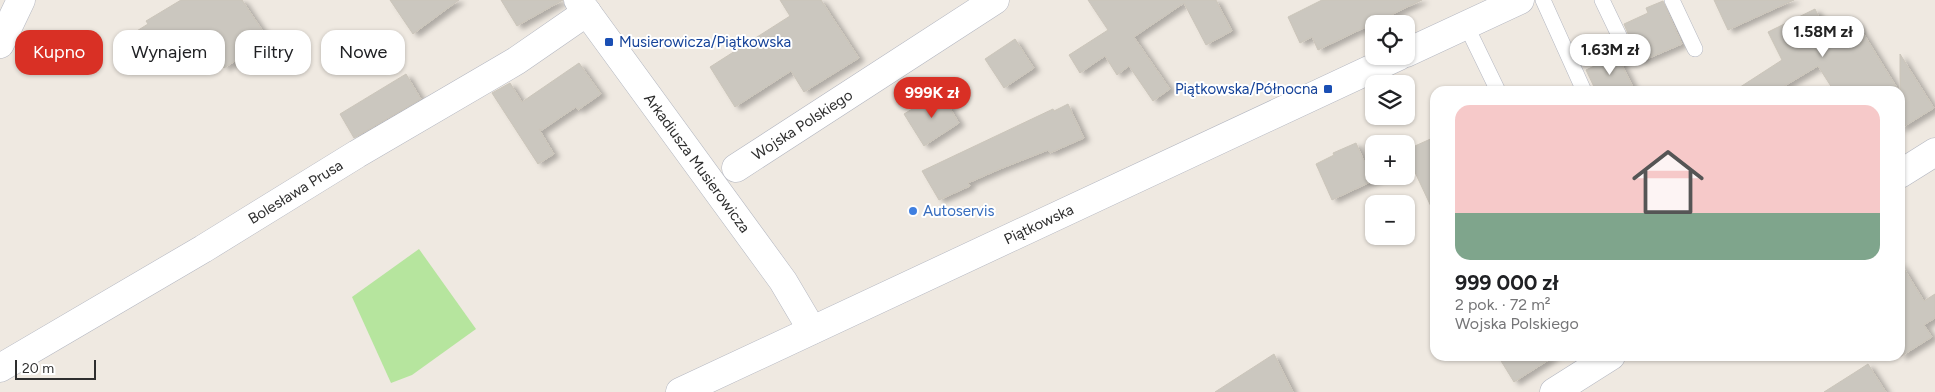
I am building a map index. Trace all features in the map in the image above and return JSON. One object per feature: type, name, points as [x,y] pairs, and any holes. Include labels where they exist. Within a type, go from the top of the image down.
[{"type":"street","points":[[0,44],[21,0]]},
{"type":"street","name":"Wojska Polskiego","points":[[736,168],[995,0]]},
{"type":"street","points":[[1415,49],[1520,0]]},
{"type":"street","name":"Arkadiusza Musierowicza","points":[[583,6],[783,281],[812,330]]},
{"type":"street","name":"Bolesława Prusa","points":[[0,368],[203,250],[357,154],[516,61],[583,6]]},
{"type":"street","name":"Piątkowska","points":[[680,392],[1380,65]]},
{"type":"street","points":[[1905,171],[1935,152]]},
{"type":"street","points":[[1554,392],[1603,361]]},
{"type":"lane","points":[[1543,0],[1582,86]]},
{"type":"lane","points":[[1602,0],[1625,48]]},
{"type":"lane","points":[[1672,0],[1695,49]]},
{"type":"lane","points":[[1466,25],[1496,86]]},
{"type":"green space","points":[[419,249],[476,329],[412,375],[391,383],[352,297]]},
{"type":"building","points":[[181,0],[242,0],[262,30],[235,30],[235,61],[225,67],[225,30],[138,30],[148,24],[146,21]]},
{"type":"building","points":[[390,0],[459,0],[413,34]]},
{"type":"building","points":[[501,0],[563,0],[517,26]]},
{"type":"building","points":[[780,0],[821,0],[859,58],[804,92],[791,71],[735,107],[710,67],[790,16]]},
{"type":"building","points":[[1088,0],[1216,0],[1232,31],[1206,45],[1184,3],[1134,37],[1170,89],[1153,101],[1129,66],[1117,75],[1105,56],[1080,73],[1069,55],[1108,30]]},
{"type":"building","points":[[1322,0],[1422,0],[1391,15],[1365,15],[1365,27],[1318,50],[1312,37],[1300,43],[1288,17]]},
{"type":"building","points":[[1714,0],[1794,0],[1728,30]]},
{"type":"building","points":[[1663,1],[1682,44],[1640,62],[1624,24],[1648,13],[1646,8]]},
{"type":"building","points":[[1815,9],[1826,32],[1832,27],[1837,36],[1857,23],[1896,86],[1831,86],[1818,66],[1784,86],[1742,86],[1782,60],[1768,32]]},
{"type":"building","points":[[1015,39],[1034,68],[1004,88],[985,59]]},
{"type":"building","points":[[1900,54],[1934,108],[1905,126],[1905,86],[1900,86]]},
{"type":"building","points":[[1617,55],[1632,86],[1594,86],[1586,70]]},
{"type":"building","points":[[579,63],[601,94],[578,110],[576,107],[542,130],[539,129],[554,154],[538,164],[492,93],[510,83],[522,102]]},
{"type":"building","points":[[405,75],[421,99],[354,138],[340,114]]},
{"type":"building","points":[[940,92],[959,123],[924,146],[904,114]]},
{"type":"building","points":[[1068,104],[1084,138],[1050,153],[1048,150],[1000,169],[968,183],[970,186],[939,200],[922,171],[1053,109],[1054,111]]},
{"type":"building","points":[[1430,139],[1430,204],[1415,172],[1415,146]]},
{"type":"building","points":[[1356,143],[1365,161],[1365,185],[1332,200],[1316,164],[1334,155],[1333,153]]},
{"type":"building","points":[[1905,270],[1924,301],[1935,294],[1935,318],[1924,325],[1932,337],[1905,354]]},
{"type":"building","points":[[1274,354],[1293,392],[1215,392]]},
{"type":"building","points":[[1501,361],[1547,361],[1514,382]]},
{"type":"building","points":[[1868,364],[1886,392],[1824,392],[1854,373]]},
{"type":"place","name":"Musierowicza/Piątkowska","points":[[609,42]]},
{"type":"place","name":"Piątkowska/Północna","points":[[1328,89]]},
{"type":"place","name":"Autoservis","points":[[913,211]]}]
